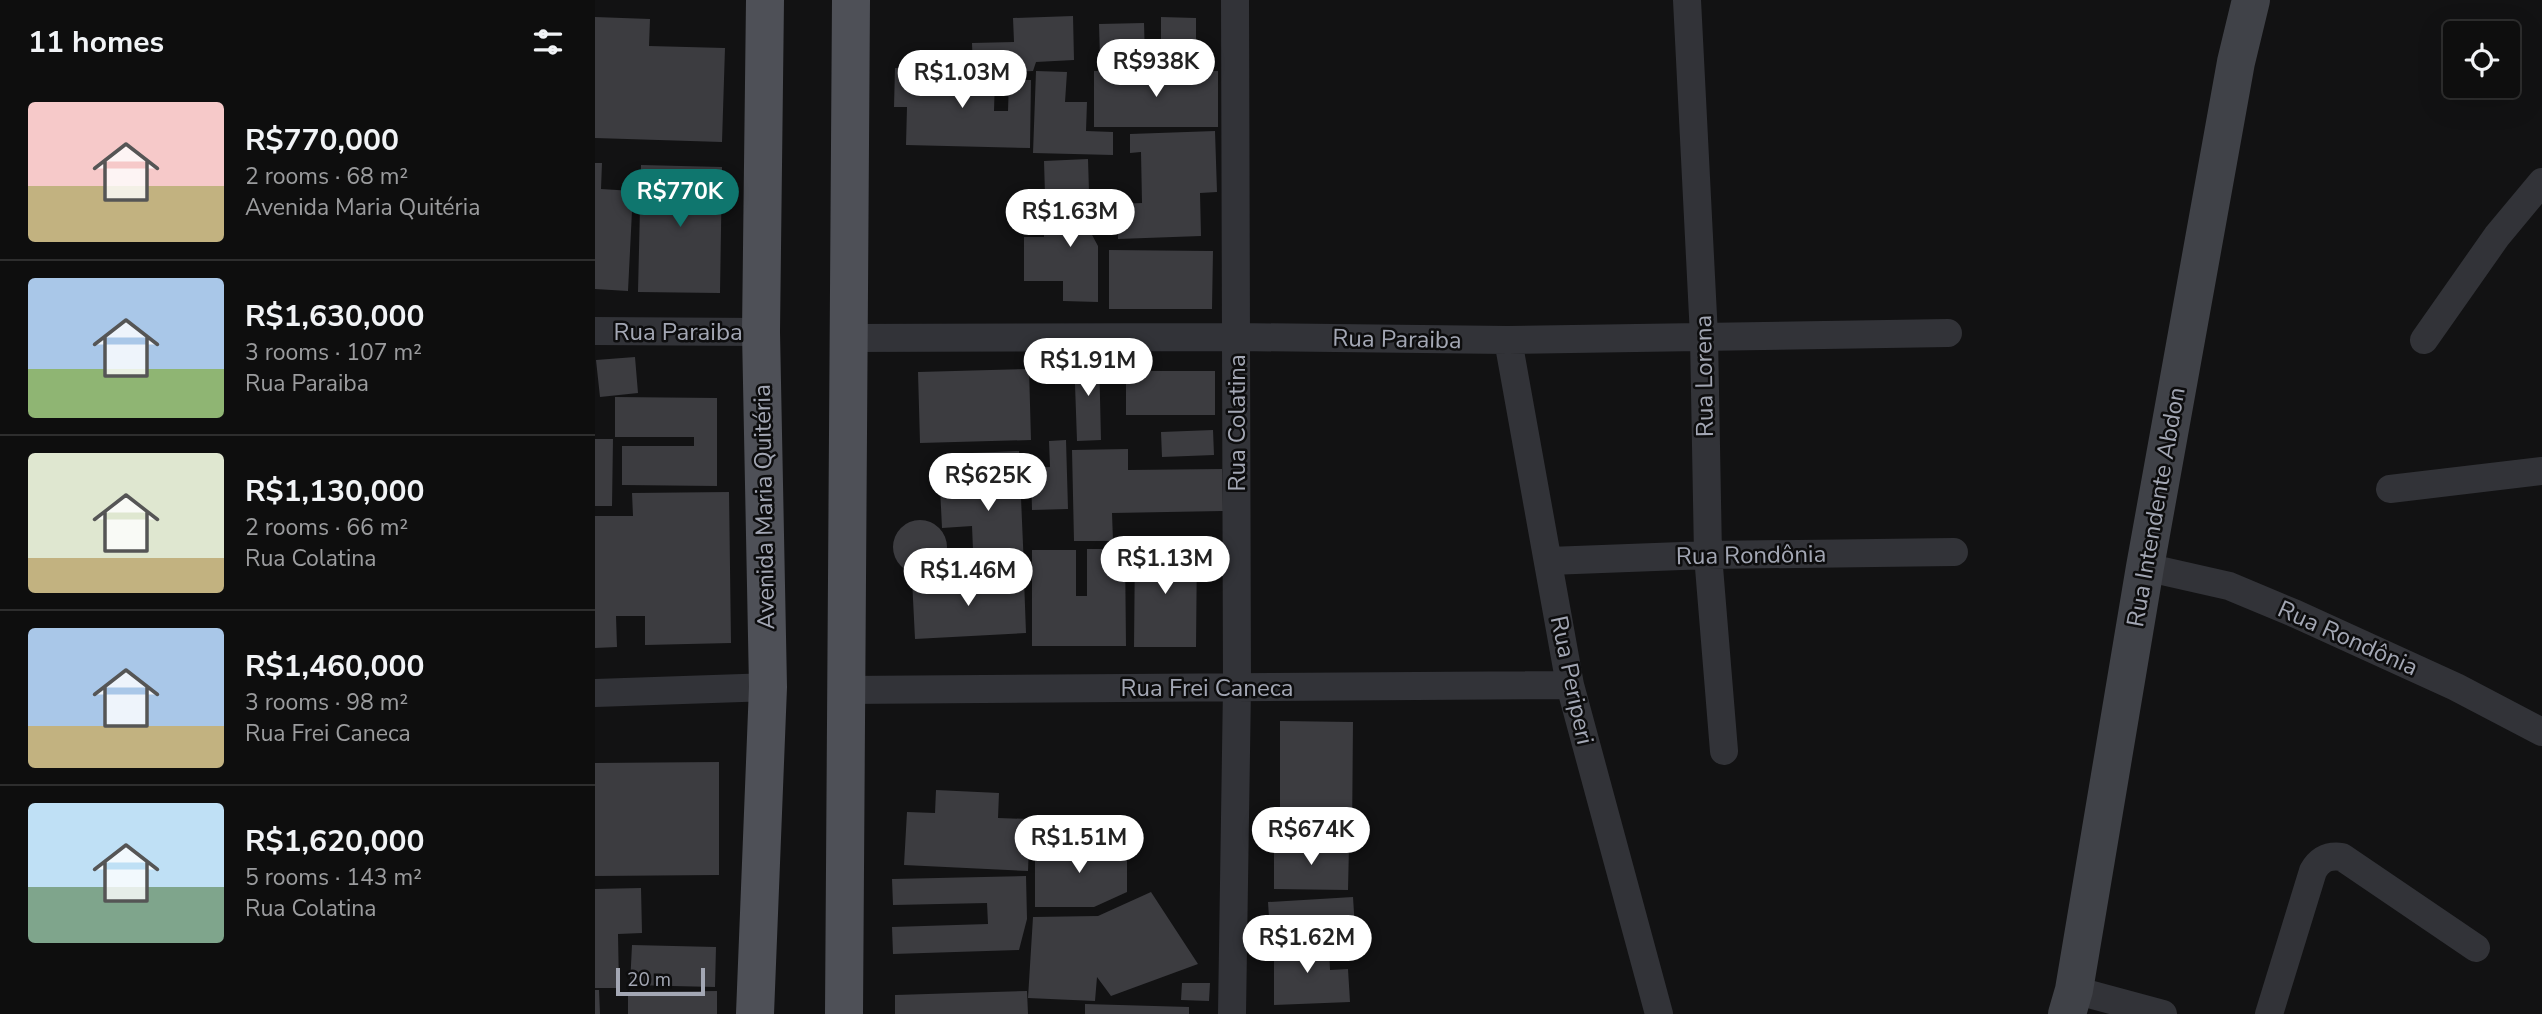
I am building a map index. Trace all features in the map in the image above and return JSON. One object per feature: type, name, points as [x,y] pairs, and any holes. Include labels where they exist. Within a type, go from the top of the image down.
[{"type":"main road","name":"Avenida Maria Quitéria","points":[[755,1014],[768,687],[761,332],[765,0]]},
{"type":"main road","points":[[844,1014],[851,0]]},
{"type":"street","name":"Rua Colatina","points":[[1232,1014],[1237,687],[1235,0]]},
{"type":"street","name":"Rua Lorena","points":[[1687,0],[1704,336],[1708,555],[1724,751]]},
{"type":"street","name":"Rua Intendente Abdon","points":[[2070,1002],[2236,62],[2251,0]]},
{"type":"street","points":[[2424,340],[2497,236],[2542,182]]},
{"type":"street","name":"Rua Paraiba","points":[[595,331],[761,332]]},
{"type":"street","name":"Rua Paraiba","points":[[847,338],[1237,337],[1509,340],[1948,332]]},
{"type":"street","name":"Rua Periperi","points":[[1509,340],[1570,685],[1659,1014]]},
{"type":"street","points":[[2390,489],[2542,471]]},
{"type":"street","name":"Rua Rondônia","points":[[1549,561],[1708,555],[1954,552]]},
{"type":"street","name":"Rua Rondônia","points":[[2145,567],[2229,586],[2297,614],[2456,687],[2542,732]]},
{"type":"street","name":"Rua Frei Caneca","points":[[845,690],[1570,685]]},
{"type":"street","points":[[595,693],[768,687]]},
{"type":"street","points":[[2269,1014],[2313,871],[2324,858],[2333,855],[2342,857],[2476,948]]},
{"type":"street","points":[[2070,1002],[2163,1014]]},
{"type":"building","points":[[1073,16],[1074,60],[1036,62],[1033,71],[973,74],[972,43],[1014,42],[1013,18]]},
{"type":"building","points":[[595,17],[650,19],[649,46],[725,48],[722,142],[595,138]]},
{"type":"building","points":[[1161,17],[1196,18],[1196,45],[1161,44]]},
{"type":"building","points":[[1144,23],[1145,59],[1100,60],[1099,24]]},
{"type":"building","points":[[895,68],[970,70],[969,77],[995,78],[994,111],[1008,111],[1009,80],[1031,80],[1030,148],[906,145],[907,107],[894,107]]},
{"type":"building","points":[[1036,71],[1067,72],[1065,102],[1087,102],[1086,131],[1113,132],[1113,155],[1033,153]]},
{"type":"building","points":[[1094,71],[1218,71],[1218,127],[1094,127]]},
{"type":"building","points":[[1215,131],[1217,192],[1200,193],[1201,236],[1118,239],[1117,204],[1142,203],[1141,152],[1130,153],[1130,134]]},
{"type":"building","points":[[1088,159],[1089,192],[1045,195],[1044,161]]},
{"type":"building","points":[[595,163],[602,163],[601,189],[633,191],[628,291],[595,289]]},
{"type":"building","points":[[641,165],[722,167],[720,293],[638,292]]},
{"type":"building","points":[[1071,197],[1111,197],[1112,232],[1091,233],[1098,246],[1098,302],[1063,301],[1063,281],[1024,281],[1024,237],[1044,237],[1044,215],[1072,215]]},
{"type":"building","points":[[1109,250],[1213,251],[1212,309],[1109,309]]},
{"type":"building","points":[[1074,356],[1099,356],[1101,440],[1077,441]]},
{"type":"building","points":[[635,357],[638,393],[600,397],[596,360]]},
{"type":"building","points":[[1029,369],[1031,440],[920,443],[918,372]]},
{"type":"building","points":[[1126,371],[1215,371],[1215,415],[1126,415]]},
{"type":"building","points":[[615,397],[717,398],[717,486],[622,485],[622,446],[694,446],[694,437],[615,437]]},
{"type":"building","points":[[1213,430],[1214,455],[1162,457],[1161,432]]},
{"type":"building","points":[[595,439],[613,439],[612,506],[595,506]]},
{"type":"building","points":[[1066,440],[1068,509],[1032,510],[1031,468],[1050,467],[1049,441]]},
{"type":"building","points":[[1128,449],[1128,470],[1222,469],[1223,511],[1112,513],[1113,541],[1074,541],[1072,450]]},
{"type":"building","points":[[1019,451],[1024,568],[952,570],[953,550],[973,550],[972,526],[942,528],[940,487],[972,485],[971,453]]},
{"type":"building","points":[[729,492],[731,643],[645,645],[645,616],[616,616],[617,647],[595,648],[595,516],[633,516],[632,493]]},
{"type":"building","points":[[920,520],[939,528],[947,547],[939,566],[920,574],[901,566],[893,547],[901,528]]},
{"type":"building","points":[[1135,545],[1197,545],[1196,647],[1134,647]]},
{"type":"building","points":[[1087,549],[1125,549],[1126,646],[1032,646],[1032,550],[1076,550],[1076,596],[1087,596]]},
{"type":"building","points":[[942,577],[945,583],[1024,579],[1026,633],[915,639],[912,579]]},
{"type":"building","points":[[1280,721],[1353,722],[1352,838],[1280,838]]},
{"type":"building","points":[[719,762],[719,875],[595,876],[595,763]]},
{"type":"building","points":[[936,790],[999,793],[998,818],[1030,819],[1028,871],[904,865],[907,812],[935,813]]},
{"type":"building","points":[[1274,845],[1349,846],[1348,890],[1274,889]]},
{"type":"building","points":[[1035,846],[1127,846],[1127,892],[1094,907],[1035,907]]},
{"type":"building","points":[[1026,876],[1027,919],[1019,950],[893,954],[892,927],[988,924],[987,903],[893,905],[892,879]]},
{"type":"building","points":[[641,888],[642,933],[618,934],[619,988],[595,988],[595,889]]},
{"type":"building","points":[[1151,892],[1198,964],[1111,996],[1097,977],[1095,1001],[1028,998],[1033,917],[1098,916]]},
{"type":"building","points":[[1353,897],[1355,929],[1270,933],[1268,902]]},
{"type":"building","points":[[1316,939],[1317,949],[1329,948],[1330,970],[1348,969],[1350,1002],[1274,1005],[1274,941]]},
{"type":"building","points":[[632,945],[716,947],[715,987],[630,985]]},
{"type":"building","points":[[1182,983],[1210,983],[1209,1001],[1181,1000]]},
{"type":"building","points":[[595,990],[599,990],[600,1014],[595,1014]]},
{"type":"building","points":[[717,991],[717,1014],[628,1014],[628,992]]},
{"type":"building","points":[[1027,991],[1028,1014],[895,1014],[895,995]]},
{"type":"building","points":[[1085,1004],[1189,1007],[1189,1014],[1085,1014]]}]
